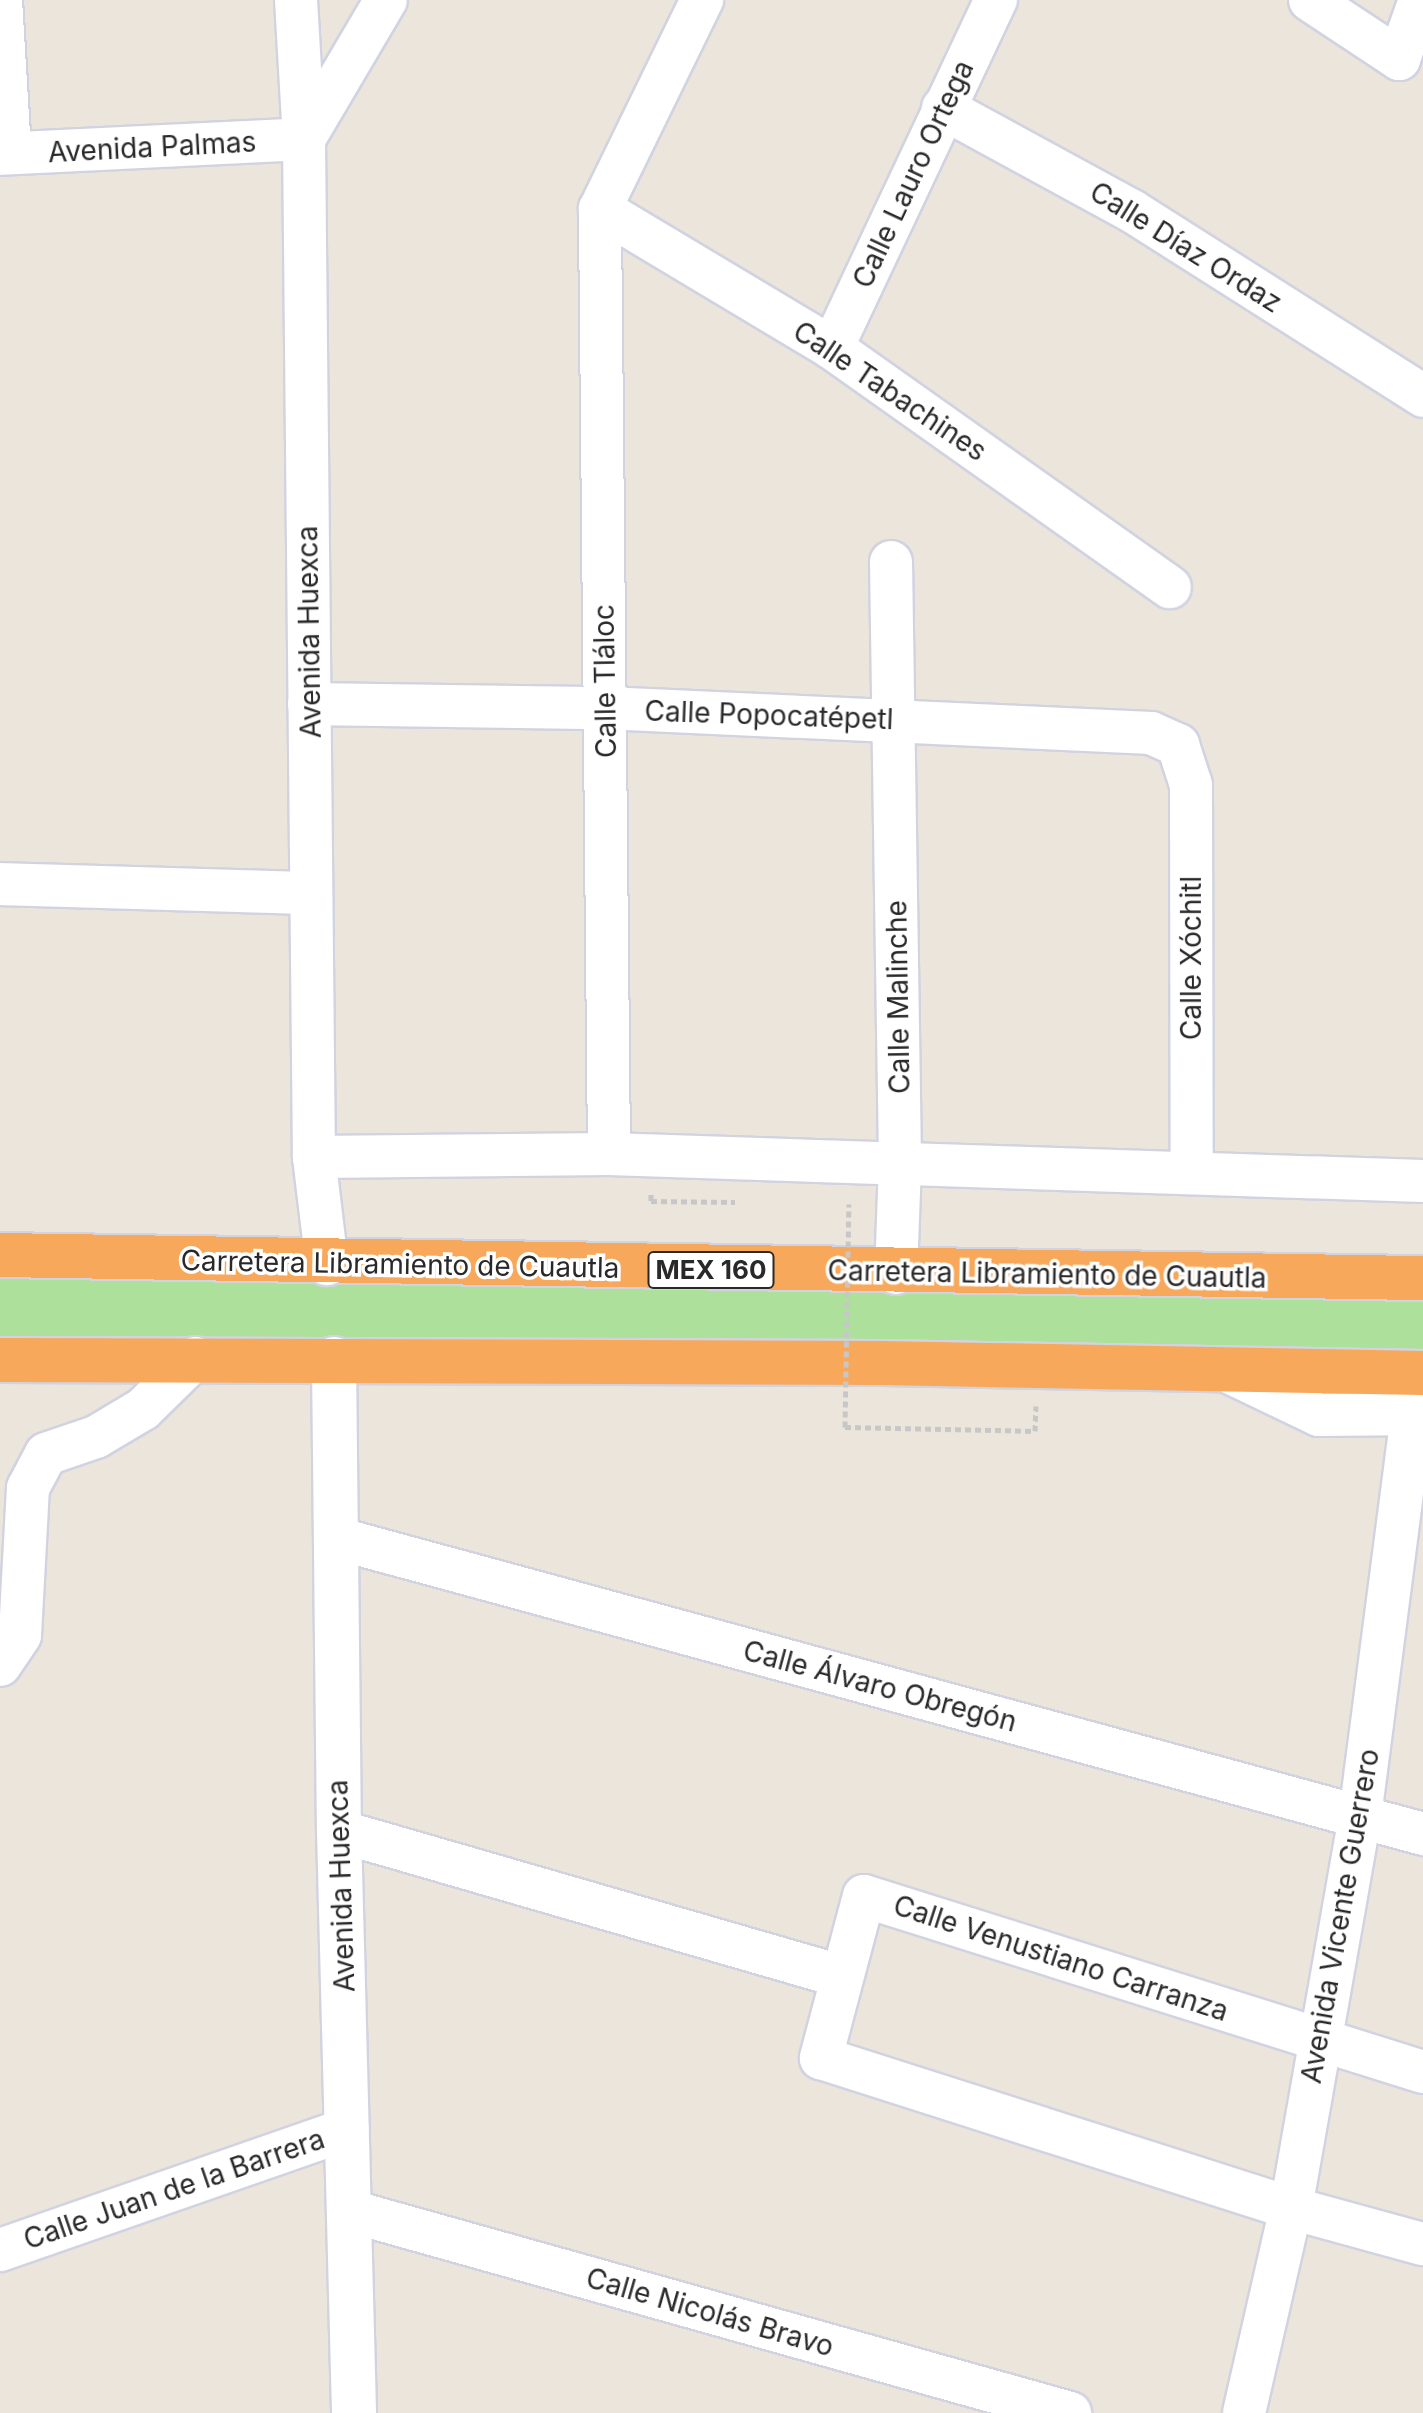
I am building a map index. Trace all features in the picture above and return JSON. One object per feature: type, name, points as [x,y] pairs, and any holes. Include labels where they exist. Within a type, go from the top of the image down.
[{"type":"highway","name":"Carretera Libramiento de Cuautla","points":[[0,1255],[327,1264],[1423,1278]]},
{"type":"highway","points":[[0,1360],[334,1359],[1423,1373]]},
{"type":"street","points":[[1,0],[5,154]]},
{"type":"street","name":"Avenida Huexca","points":[[296,0],[304,139],[314,1157],[327,1264]]},
{"type":"street","points":[[304,139],[386,0]]},
{"type":"street","points":[[600,209],[702,0]]},
{"type":"street","name":"Calle Lauro Ortega","points":[[832,348],[996,0]]},
{"type":"street","points":[[1310,0],[1399,59],[1420,0]]},
{"type":"street","name":"Calle Díaz Ordaz","points":[[943,108],[1132,211],[1423,396]]},
{"type":"street","name":"Avenida Palmas","points":[[5,154],[304,139]]},
{"type":"street","name":"Calle Tabachines","points":[[600,209],[832,348],[1170,587]]},
{"type":"street","name":"Calle Tláloc","points":[[600,209],[609,1154]]},
{"type":"street","name":"Calle Malinche","points":[[891,562],[900,1164],[896,1273]]},
{"type":"street","name":"Calle Popocatépetl","points":[[309,704],[605,708],[1151,733],[1178,745]]},
{"type":"street","name":"Calle Xóchitl","points":[[1178,745],[1191,785],[1192,1173]]},
{"type":"street","points":[[0,884],[311,893]]},
{"type":"street","points":[[314,1157],[609,1154],[1423,1181]]},
{"type":"street","points":[[0,1665],[20,1635],[28,1488],[46,1454],[96,1437],[143,1409],[195,1358]]},
{"type":"street","name":"Avenida Huexca","points":[[334,1359],[339,1831],[354,2413]]},
{"type":"street","points":[[1227,1371],[1319,1415],[1418,1414]]},
{"type":"street","name":"Avenida Vicente Guerrero","points":[[1244,2413],[1291,2208],[1360,1816],[1411,1519],[1418,1414]]},
{"type":"street","name":"Calle Álvaro Obregón","points":[[336,1538],[1423,1834]]},
{"type":"street","points":[[339,1831],[840,1976],[821,2058],[1291,2208],[1423,2244]]},
{"type":"street","name":"Calle Venustiano Carranza","points":[[840,1976],[864,1896],[1423,2072]]},
{"type":"street","name":"Calle Juan de la Barrera","points":[[0,2250],[348,2129]]},
{"type":"street","name":"Calle Nicolás Bravo","points":[[350,2211],[1070,2413]]},
{"type":"path","points":[[849,1204],[845,1427],[1035,1431],[1036,1399]]},
{"type":"green space","points":[[0,1255],[1423,1278],[1423,1373],[0,1363]]}]
